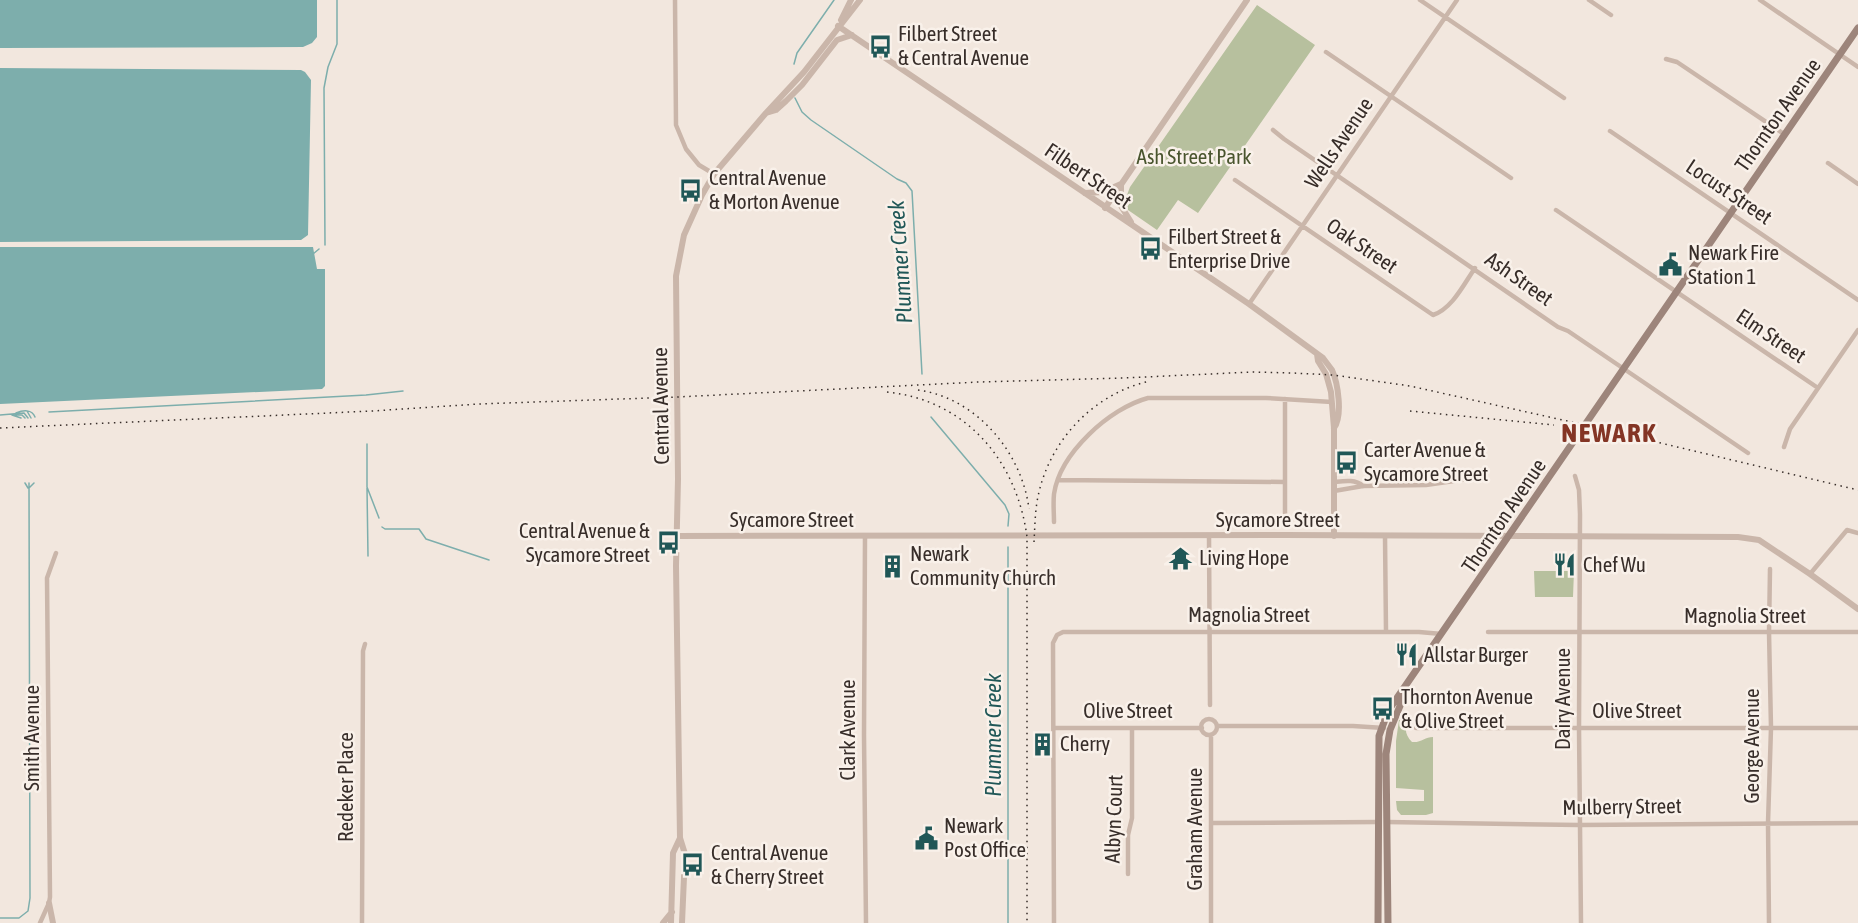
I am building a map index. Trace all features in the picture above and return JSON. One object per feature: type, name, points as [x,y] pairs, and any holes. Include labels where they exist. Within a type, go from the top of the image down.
[{"type":"main road","name":"Thornton Avenue","points":[[1377,921],[1379,736],[1393,703],[1858,28]]},
{"type":"main road","name":"Thornton Avenue","points":[[1388,923],[1386,754],[1390,730],[1400,706],[1400,695]]},
{"type":"street","points":[[675,0],[676,125],[686,149],[699,165],[714,174]]},
{"type":"street","name":"Central Avenue","points":[[838,26],[851,0]]},
{"type":"street","name":"Central Avenue","points":[[682,923],[685,854],[680,838],[676,536],[678,479],[676,276],[684,234],[714,174],[804,72],[860,0]]},
{"type":"street","points":[[1105,208],[1247,0]]},
{"type":"street","points":[[1420,0],[1564,98]]},
{"type":"street","name":"Wells Avenue","points":[[1249,304],[1457,0]]},
{"type":"street","points":[[1589,0],[1611,15]]},
{"type":"street","points":[[1760,0],[1858,67]]},
{"type":"street","name":"Filbert Street","points":[[838,26],[1304,342],[1317,354],[1318,361],[1330,375]]},
{"type":"street","points":[[766,113],[776,110],[802,85],[837,40],[852,35]]},
{"type":"street","points":[[1326,52],[1510,178]]},
{"type":"street","points":[[1666,59],[1677,62],[1784,134]]},
{"type":"street","name":"Ash Street","points":[[1273,130],[1558,327],[1568,331],[1748,453]]},
{"type":"street","name":"Locust Street","points":[[1610,131],[1858,300]]},
{"type":"street","points":[[1828,164],[1858,184]]},
{"type":"street","name":"Oak Street","points":[[1235,180],[1434,315],[1441,312],[1475,268]]},
{"type":"street","points":[[1084,193],[1103,192],[1121,184]]},
{"type":"street","points":[[1121,184],[1121,206],[1134,226]]},
{"type":"street","name":"Elm Street","points":[[1556,210],[1818,388]]},
{"type":"street","points":[[1784,447],[1790,429],[1858,330]]},
{"type":"street","points":[[1330,375],[1334,428],[1334,536]]},
{"type":"street","points":[[1330,375],[1338,402],[1338,423],[1334,428]]},
{"type":"street","points":[[1054,522],[1054,493],[1071,455],[1108,417],[1143,399],[1285,399],[1332,402]]},
{"type":"street","points":[[1285,399],[1285,521]]},
{"type":"street","name":"Dairy Avenue","points":[[1575,476],[1579,490],[1580,536],[1581,923]]},
{"type":"street","points":[[1334,491],[1363,486],[1426,485],[1482,477]]},
{"type":"street","points":[[1058,480],[1285,482]]},
{"type":"street","points":[[1334,482],[1350,481],[1361,483],[1363,486]]},
{"type":"street","points":[[1810,574],[1846,530],[1858,533]]},
{"type":"street","name":"Sycamore Street","points":[[676,536],[1738,537],[1759,540],[1858,609]]},
{"type":"street","points":[[1209,536],[1210,705]]},
{"type":"street","points":[[1385,536],[1386,632]]},
{"type":"street","name":"Clark Avenue","points":[[865,537],[866,923]]},
{"type":"street","name":"Smith Avenue","points":[[40,923],[49,903],[47,578],[56,553]]},
{"type":"street","name":"George Avenue","points":[[1769,923],[1770,569]]},
{"type":"street","name":"Magnolia Street","points":[[1054,728],[1053,643],[1057,635],[1063,632],[1442,634]]},
{"type":"street","name":"Magnolia Street","points":[[1488,632],[1858,632]]},
{"type":"street","name":"Redeker Place","points":[[362,923],[363,651],[365,644]]},
{"type":"street","name":"Olive Street","points":[[1211,735],[1204,733],[1202,728],[1204,721],[1209,719],[1215,721],[1217,726],[1353,726],[1381,727],[1390,730]]},
{"type":"street","points":[[1211,735],[1216,731],[1217,726]]},
{"type":"street","points":[[1054,728],[1054,923]]},
{"type":"street","name":"Olive Street","points":[[1054,728],[1202,728]]},
{"type":"street","name":"Albyn Court","points":[[1128,874],[1128,835],[1132,818],[1132,728]]},
{"type":"street","name":"Olive Street","points":[[1416,728],[1858,728]]},
{"type":"street","name":"Graham Avenue","points":[[1211,735],[1211,923]]},
{"type":"street","points":[[1212,823],[1378,822]]},
{"type":"street","name":"Mulberry Street","points":[[1387,822],[1579,825],[1858,822]]},
{"type":"street","name":"Central Avenue","points":[[671,923],[674,853],[680,838]]},
{"type":"street","points":[[49,903],[53,923]]},
{"type":"street","points":[[663,923],[672,911]]},
{"type":"street","points":[[683,914],[688,923]]},
{"type":"green space","name":"Ash Street Park","points":[[1257,5],[1315,45],[1198,213],[1178,200],[1157,230],[1128,210],[1124,203],[1130,187]]},
{"type":"green space","points":[[1534,571],[1574,571],[1573,597],[1535,597]]},
{"type":"green space","points":[[1399,720],[1409,720],[1406,731],[1412,742],[1433,737],[1433,813],[1401,815],[1397,810],[1396,801],[1424,801],[1424,790],[1396,788],[1396,741]]},
{"type":"water","points":[[0,0],[317,0],[317,37],[312,43],[303,47],[0,48]]},
{"type":"water","points":[[0,68],[301,70],[305,72],[311,80],[308,235],[301,240],[0,242]]},
{"type":"water","points":[[0,247],[313,247],[317,269],[325,269],[325,386],[322,389],[0,404]]},
{"type":"waterway","points":[[325,245],[324,88],[328,67],[337,44],[337,0]]},
{"type":"waterway","name":"Plummer Creek","points":[[794,64],[797,53],[834,0]]},
{"type":"waterway","name":"Plummer Creek","points":[[795,98],[802,112],[811,120],[906,183],[912,191],[922,374]]},
{"type":"waterway","points":[[313,254],[319,249]]},
{"type":"waterway","points":[[49,412],[366,395],[403,391]]},
{"type":"waterway","points":[[27,411],[31,418]]},
{"type":"waterway","points":[[16,413],[27,411],[35,417]]},
{"type":"waterway","points":[[0,415],[24,413],[28,418]]},
{"type":"waterway","points":[[12,415],[21,418]]},
{"type":"waterway","points":[[15,415],[22,415],[25,418]]},
{"type":"waterway","name":"Plummer Creek","points":[[931,417],[1005,505],[1009,514],[1008,526]]},
{"type":"waterway","points":[[367,444],[367,487],[379,518]]},
{"type":"waterway","points":[[25,483],[28,488]]},
{"type":"waterway","points":[[0,918],[19,918],[28,911],[30,898],[29,483]]},
{"type":"waterway","points":[[29,488],[34,483]]},
{"type":"waterway","points":[[367,488],[368,556]]},
{"type":"waterway","points":[[382,527],[385,529],[419,529],[426,539],[489,560]]},
{"type":"waterway","name":"Plummer Creek","points":[[1008,547],[1008,923]]},
{"type":"railway","points":[[0,428],[979,382],[1253,372],[1293,373],[1333,375],[1410,386],[1858,490]]},
{"type":"railway","points":[[1034,542],[1036,510],[1045,472],[1066,436],[1079,420],[1095,407],[1130,387],[1150,381]]},
{"type":"railway","points":[[918,390],[939,395],[959,404],[977,416],[993,432],[1017,468],[1025,488],[1029,509]]},
{"type":"railway","points":[[887,392],[915,397],[941,407],[963,421],[983,439],[999,460],[1012,483],[1021,509],[1027,537],[1027,923]]},
{"type":"railway","points":[[1410,411],[1554,425]]},
{"type":"place","name":"Filbert Street & Central Avenue","points":[[880,46]]},
{"type":"place","name":"Central Avenue & Morton Avenue","points":[[691,190]]},
{"type":"place","name":"Filbert Street & Enterprise Drive","points":[[1150,249]]},
{"type":"place","name":"Newark Fire Station 1","points":[[1670,265]]},
{"type":"place","name":"Carter Avenue & Sycamore Street","points":[[1346,462]]},
{"type":"place","name":"Central Avenue & Sycamore Street","points":[[668,543]]},
{"type":"place","name":"Living Hope","points":[[1181,558]]},
{"type":"place","name":"Chef Wu","points":[[1565,565]]},
{"type":"place","name":"Newark Community Church","points":[[892,566]]},
{"type":"place","name":"Allstar Burger","points":[[1406,655]]},
{"type":"place","name":"Thornton Avenue & Olive Street","points":[[1383,709]]},
{"type":"place","name":"Cherry","points":[[1042,744]]},
{"type":"place","name":"Newark Post Office","points":[[926,838]]},
{"type":"place","name":"Central Avenue & Cherry Street","points":[[693,865]]},
{"type":"district","name":"NEWARK","points":[[1609,433]]}]
